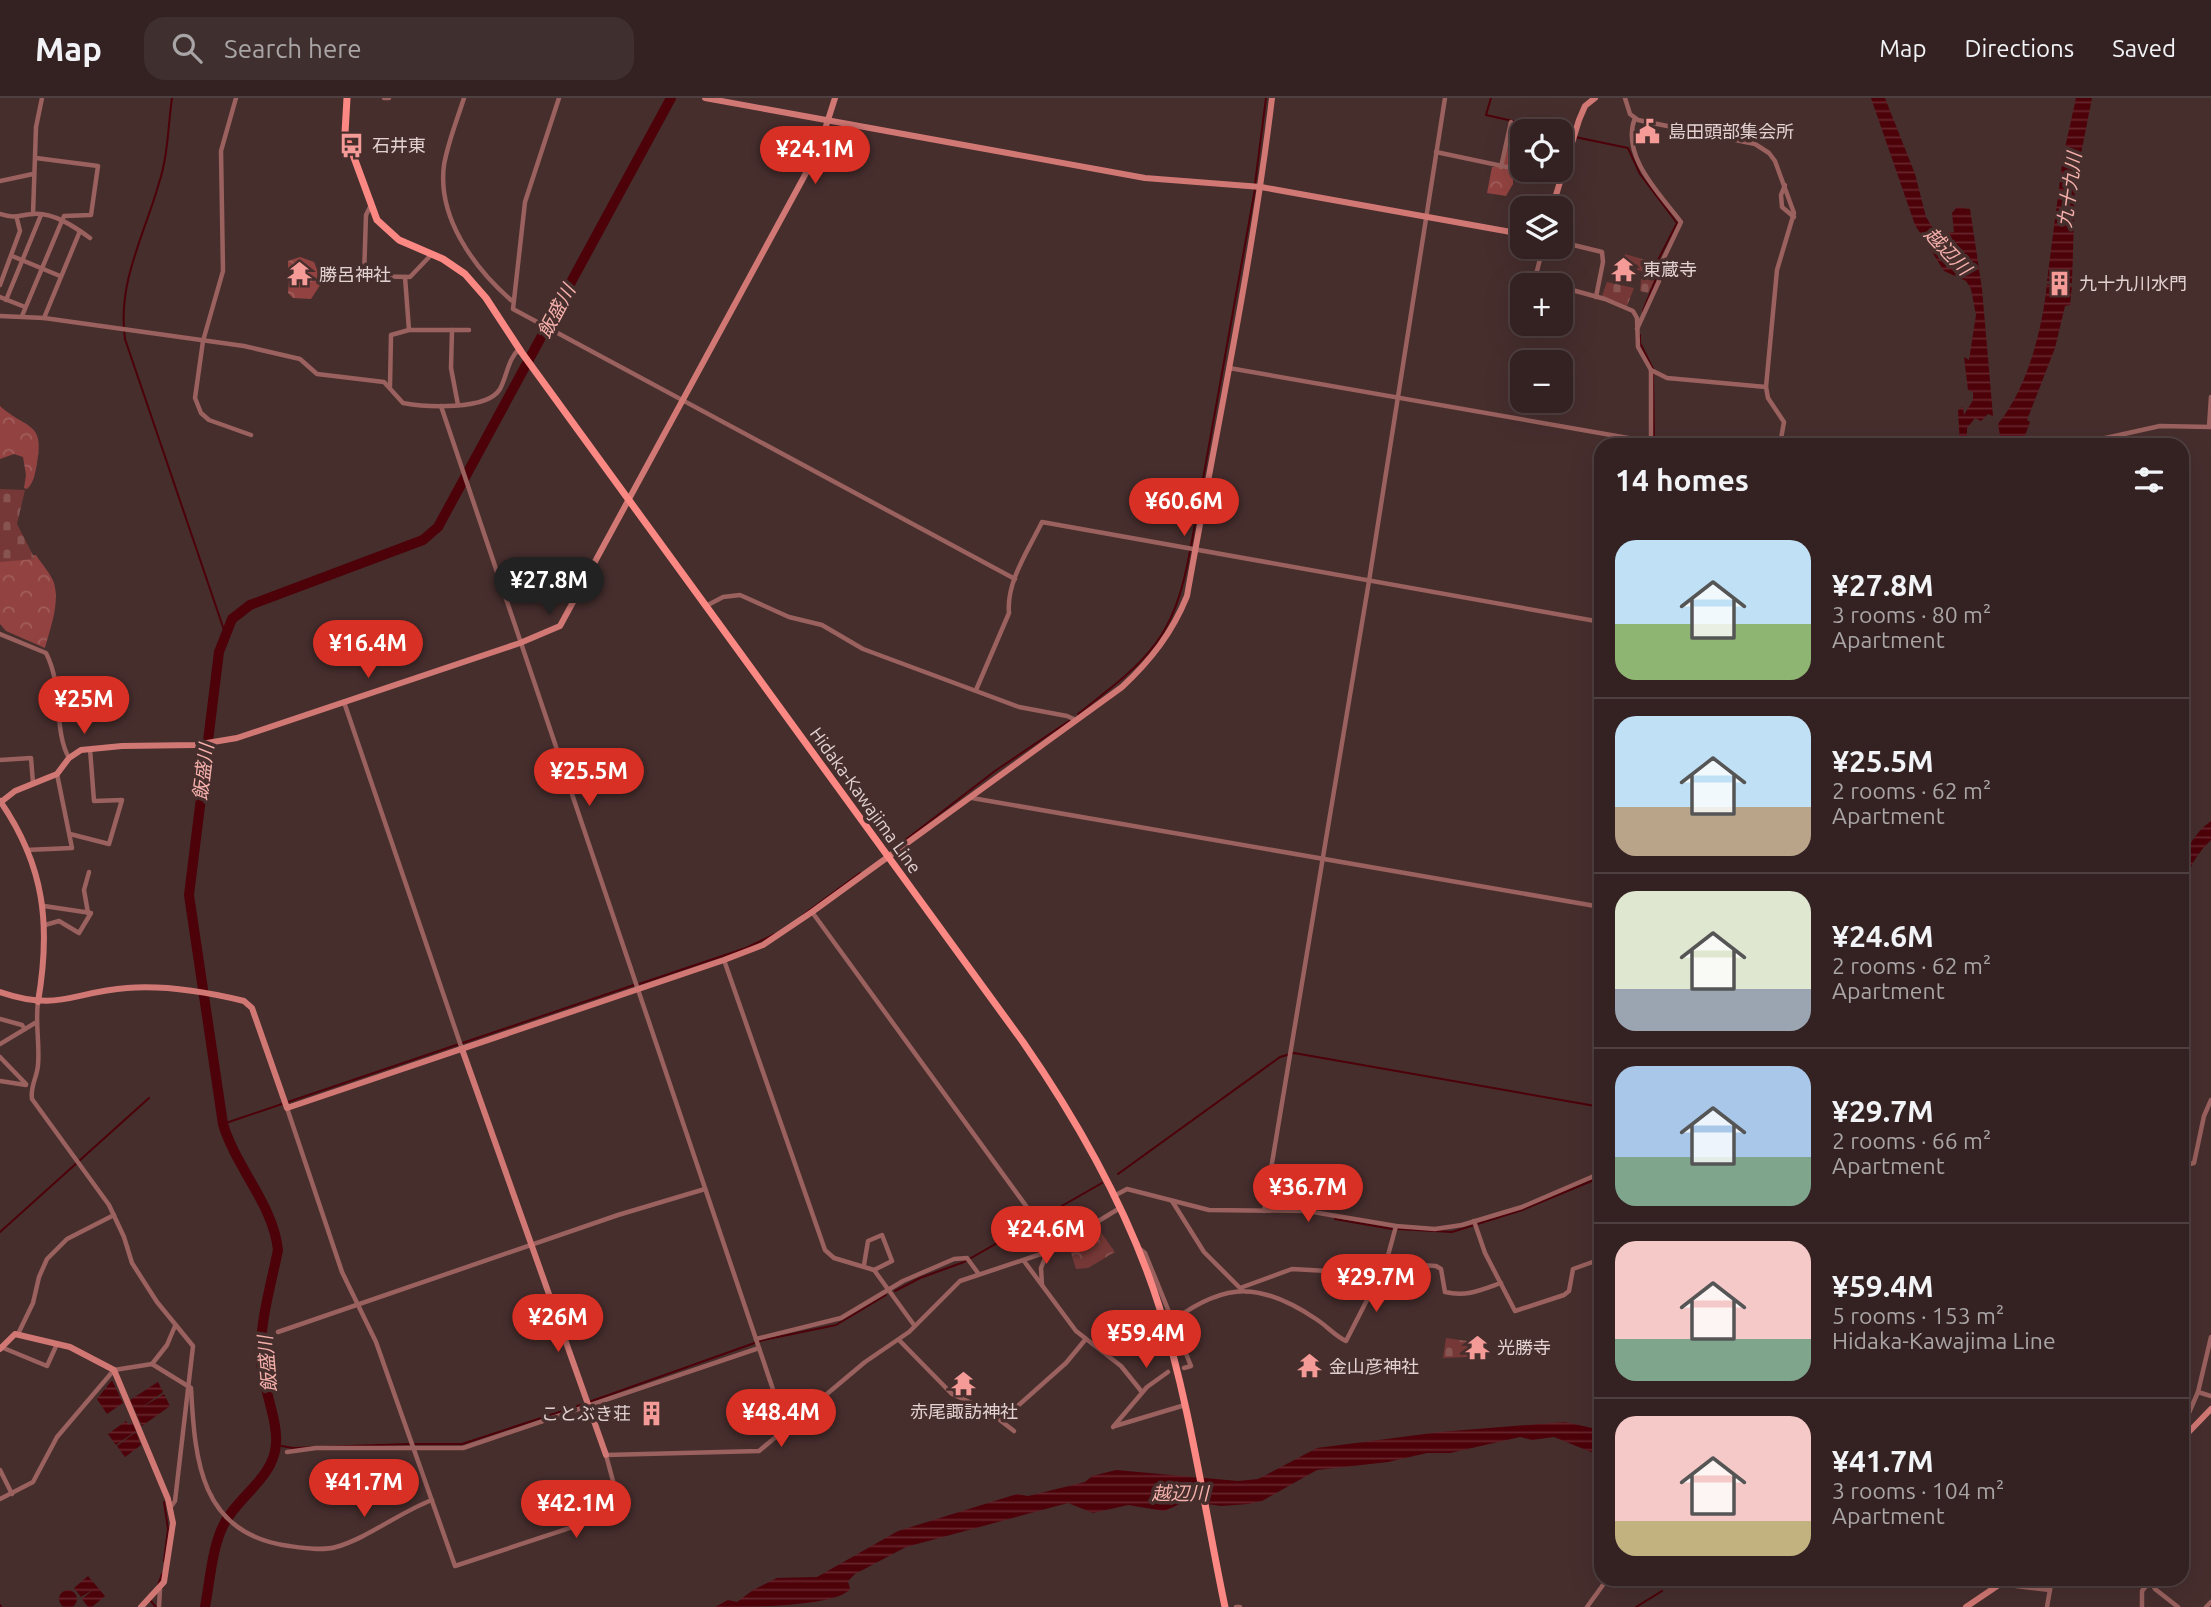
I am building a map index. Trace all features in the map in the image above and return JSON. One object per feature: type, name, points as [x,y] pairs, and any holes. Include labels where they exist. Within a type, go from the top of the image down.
[{"type":"main road","name":"Hidaka-Kawajima Line","points":[[348,98],[345,133],[377,220],[399,240],[454,266],[474,282],[520,351],[1048,1078],[1120,1208],[1158,1304],[1185,1409],[1225,1607]]},
{"type":"street","points":[[33,214],[36,127],[42,98]]},
{"type":"street","points":[[236,98],[220,150],[223,271],[203,341],[195,386],[201,413],[216,424],[251,435]]},
{"type":"street","points":[[464,98],[444,167],[447,205],[455,227],[483,274],[512,300]]},
{"type":"street","points":[[559,98],[554,122],[530,182],[512,300],[513,309],[1015,579]]},
{"type":"street","points":[[705,98],[1145,178],[1262,187],[1510,232]]},
{"type":"street","points":[[28,1086],[38,1068],[36,1023],[45,925],[44,906],[39,881],[26,850],[0,802],[33,783],[57,774],[69,758],[90,749],[222,742],[552,631],[567,617],[818,150],[835,98]]},
{"type":"street","points":[[287,1108],[763,945],[972,798],[1077,721],[1148,664],[1166,639],[1187,596],[1262,187],[1272,98]]},
{"type":"street","points":[[1264,1210],[1369,580],[1445,98]]},
{"type":"street","points":[[1625,98],[1627,109],[1634,118],[1672,130],[1722,136],[1755,144],[1769,153],[1785,185],[1793,205],[1794,217],[1777,270],[1766,387],[1768,398],[1784,422],[1781,438]]},
{"type":"street","points":[[1573,137],[1590,99]]},
{"type":"street","points":[[1634,118],[1632,140],[1643,172],[1681,222],[1637,329]]},
{"type":"street","points":[[1501,167],[1510,126]]},
{"type":"street","points":[[1436,152],[1510,169]]},
{"type":"street","points":[[22,316],[61,221],[66,215],[91,215],[98,166],[36,158]]},
{"type":"street","points":[[0,181],[33,174]]},
{"type":"street","points":[[1785,185],[1781,195],[1782,207],[1794,217]]},
{"type":"street","points":[[370,207],[366,215],[364,276],[405,278],[413,275],[432,254]]},
{"type":"street","points":[[0,214],[17,219],[33,214],[41,215],[61,221],[90,238]]},
{"type":"street","points":[[25,307],[3,298],[23,260],[41,215]]},
{"type":"street","points":[[0,285],[20,231],[17,219]]},
{"type":"street","points":[[44,318],[80,231]]},
{"type":"street","points":[[1573,245],[1602,252],[1603,262],[1596,296]]},
{"type":"street","points":[[12,256],[60,276]]},
{"type":"street","points":[[405,278],[409,330]]},
{"type":"street","points":[[1573,290],[1633,311],[1637,318],[1639,350],[1651,370],[1651,438]]},
{"type":"street","points":[[0,316],[44,318],[259,348],[300,359],[321,375],[373,379],[390,386],[403,403],[441,406],[487,400],[495,395],[513,355],[520,351]]},
{"type":"street","points":[[390,386],[391,335],[409,330],[469,330]]},
{"type":"street","points":[[452,330],[451,368],[458,405]]},
{"type":"street","points":[[1228,368],[1623,438]]},
{"type":"street","points":[[1651,370],[1667,378],[1766,387]]},
{"type":"street","points":[[2106,438],[2160,426],[2210,427],[2211,397]]},
{"type":"street","points":[[441,406],[786,1428]]},
{"type":"street","points":[[976,690],[1009,612],[1007,600],[1015,579],[1042,522],[1594,621]]},
{"type":"street","points":[[705,606],[723,597],[740,595],[794,618],[822,625],[863,649],[1019,707],[1067,716],[1077,721]]},
{"type":"street","points":[[0,634],[46,653],[56,681],[63,747],[69,758]]},
{"type":"street","points":[[0,992],[38,1002],[56,1002],[126,988],[190,991],[244,1001],[252,1008],[342,1272],[359,1306],[414,1447],[455,1566],[621,1511],[590,1405],[459,1040],[344,702]]},
{"type":"street","points":[[70,834],[109,845],[122,800],[94,801],[90,749]]},
{"type":"street","points":[[0,760],[31,758],[33,783]]},
{"type":"street","points":[[26,850],[72,848],[57,774]]},
{"type":"street","points":[[972,798],[1594,906]]},
{"type":"street","points":[[45,925],[59,921],[79,933],[91,913],[88,913],[84,890],[89,872]]},
{"type":"street","points":[[44,906],[88,913]]},
{"type":"street","points":[[812,912],[1056,1247]]},
{"type":"street","points":[[724,960],[825,1251],[834,1258],[874,1270],[915,1326]]},
{"type":"street","points":[[0,1019],[22,1025],[25,1029]]},
{"type":"street","points":[[0,1044],[36,1023]]},
{"type":"street","points":[[0,1057],[28,1086],[37,1107],[114,1215],[132,1263],[193,1346],[175,1501],[170,1509]]},
{"type":"street","points":[[0,1081],[28,1086]]},
{"type":"street","points":[[2189,1164],[2194,1163],[2204,1116],[2211,1100]]},
{"type":"street","points":[[1114,1196],[1127,1189],[1209,1210],[1307,1211],[1396,1226],[1435,1229],[1475,1223],[1522,1207],[1594,1176]]},
{"type":"street","points":[[278,1332],[705,1189]]},
{"type":"street","points":[[1171,1200],[1203,1252],[1240,1288],[1273,1296],[1346,1341],[1386,1263],[1396,1226]]},
{"type":"street","points":[[606,1455],[760,1451],[865,1362],[899,1340],[960,1281],[1047,1252],[1120,1208]]},
{"type":"street","points":[[18,1334],[33,1303],[38,1277],[47,1259],[67,1239],[114,1215]]},
{"type":"street","points":[[1475,1223],[1515,1311],[1564,1296],[1569,1291],[1573,1269],[1594,1262]]},
{"type":"street","points":[[864,1265],[869,1241],[883,1235],[892,1261],[874,1270]]},
{"type":"street","points":[[1137,1247],[1145,1253],[1174,1320],[1191,1366],[1184,1368]]},
{"type":"street","points":[[1042,1285],[1041,1268],[1047,1252]]},
{"type":"street","points":[[756,1339],[841,1318],[889,1288],[962,1257],[973,1264],[978,1273]]},
{"type":"street","points":[[1024,1261],[1085,1340],[1121,1366],[1142,1392]]},
{"type":"street","points":[[1386,1263],[1436,1266],[1441,1269],[1445,1292],[1455,1295],[1469,1295],[1501,1283]]},
{"type":"street","points":[[1174,1320],[1195,1304],[1292,1269],[1380,1274]]},
{"type":"street","points":[[152,1364],[167,1345],[175,1325]]},
{"type":"street","points":[[57,1344],[47,1366],[1,1348],[9,1336],[18,1334],[57,1344],[79,1351],[114,1370],[152,1364],[191,1388],[195,1455],[210,1499],[239,1527],[269,1544],[333,1548],[432,1500]]},
{"type":"street","points":[[2189,1414],[2199,1392],[2211,1337]]},
{"type":"street","points":[[899,1340],[952,1394],[1003,1420],[1014,1430]]},
{"type":"street","points":[[1003,1420],[1066,1363],[1085,1340]]},
{"type":"street","points":[[287,1452],[316,1448],[463,1448],[759,1348]]},
{"type":"street","points":[[0,1499],[33,1482],[57,1437],[114,1370]]},
{"type":"street","points":[[114,1370],[170,1509],[170,1548],[160,1590],[159,1607]]},
{"type":"street","points":[[1168,1372],[1142,1392],[1113,1427],[1185,1409]]},
{"type":"street","points":[[2199,1392],[2211,1396]]},
{"type":"street","points":[[2189,1432],[2211,1409]]},
{"type":"street","points":[[0,1470],[12,1494]]},
{"type":"street","points":[[1587,1607],[1602,1586]]},
{"type":"street","points":[[1966,1607],[1998,1586]]},
{"type":"street","points":[[2016,1586],[2050,1590]]},
{"type":"street","points":[[2047,1607],[2051,1586]]},
{"type":"street","points":[[2142,1607],[2142,1591],[2145,1586]]},
{"type":"street","points":[[2154,1586],[2178,1607]]},
{"type":"street","points":[[141,1607],[160,1590]]},
{"type":"street","points":[[2206,1607],[2211,1602]]},
{"type":"green space","points":[[1510,143],[1510,182],[1513,184],[1506,196],[1487,193],[1492,167],[1498,167]]},
{"type":"green space","points":[[1625,254],[1656,263],[1655,279],[1648,293],[1640,291],[1642,271],[1637,270],[1638,265],[1623,261]]},
{"type":"green space","points":[[300,257],[314,262],[322,282],[311,299],[293,298],[288,293],[289,280],[308,282],[311,277],[307,277],[307,269],[288,268],[288,261]]},
{"type":"green space","points":[[1607,282],[1634,288],[1627,306],[1602,296]]},
{"type":"green space","points":[[0,406],[36,433],[39,450],[35,474],[27,489],[24,488],[26,475],[23,457],[14,454],[0,459]]},
{"type":"green space","points":[[0,489],[25,490],[17,524],[35,559],[0,562]]},
{"type":"green space","points":[[36,555],[51,576],[56,591],[54,616],[45,648],[6,631],[0,624],[0,558]]},
{"type":"green space","points":[[1097,1227],[1115,1252],[1088,1268],[1076,1269],[1068,1243]]},
{"type":"green space","points":[[1446,1338],[1467,1341],[1468,1357],[1443,1358]]},
{"type":"water","name":"越辺川","points":[[1871,98],[1885,98],[1915,174],[1926,217],[1937,235],[1954,232],[1952,213],[1957,207],[1970,209],[1982,289],[1993,416],[1988,414],[1981,421],[1975,418],[1967,428],[1969,438],[1960,438],[1958,410],[1963,407],[1964,415],[1973,400],[1973,392],[1968,390],[1964,357],[1969,360],[1976,315],[1971,289],[1966,281],[1944,271],[1915,225]]},
{"type":"water","name":"九十九川","points":[[2076,98],[2092,98],[2075,184],[2072,283],[2047,281],[2063,157]]},
{"type":"water","points":[[2047,284],[2072,286],[2070,305],[2065,306],[2055,348],[2027,420],[2030,422],[2024,438],[1999,438],[1998,424],[2018,393],[2032,357]]},
{"type":"water","points":[[2211,821],[2211,840],[2200,852],[2189,873],[2189,846]]},
{"type":"water","points":[[112,1380],[123,1403],[107,1414],[97,1399]]},
{"type":"water","points":[[158,1382],[163,1392],[141,1408],[164,1394],[170,1406],[142,1426],[130,1400]]},
{"type":"water","points":[[126,1421],[129,1425],[132,1422],[136,1431],[116,1445],[108,1434]]},
{"type":"water","name":"越辺川","points":[[1565,1422],[1594,1428],[1594,1453],[1554,1437],[1532,1440],[1520,1437],[1450,1453],[1427,1453],[1388,1462],[1317,1470],[1262,1501],[1248,1504],[1221,1506],[1187,1501],[1164,1511],[1128,1505],[1093,1513],[1068,1503],[906,1547],[855,1574],[848,1581],[850,1589],[841,1595],[789,1605],[715,1607],[728,1600],[737,1602],[777,1578],[817,1577],[898,1531],[1017,1494],[1028,1496],[1085,1482],[1092,1476],[1116,1470],[1238,1481],[1258,1479],[1317,1448],[1440,1432]]},
{"type":"water","points":[[136,1432],[141,1445],[125,1457],[117,1446]]},
{"type":"water","points":[[88,1576],[105,1596],[92,1607],[88,1607],[82,1599],[94,1589],[81,1597],[74,1588]]},
{"type":"water","points":[[68,1590],[74,1593],[77,1599],[74,1605],[68,1608],[62,1605],[59,1599],[62,1593]]},
{"type":"waterway","points":[[172,98],[162,173],[128,279],[125,339],[225,633]]},
{"type":"waterway","name":"飯盛川","points":[[205,1607],[220,1533],[230,1514],[269,1467],[276,1444],[275,1425],[262,1371],[261,1347],[266,1305],[278,1250],[269,1217],[236,1156],[223,1124],[189,895],[219,652],[232,619],[250,605],[423,540],[438,527],[671,98]]},
{"type":"waterway","points":[[1255,184],[1266,98]]},
{"type":"waterway","points":[[1491,98],[1486,115],[1510,120]]},
{"type":"waterway","points":[[1575,137],[1628,148],[1640,174],[1677,223],[1656,264],[1656,279],[1643,311]]},
{"type":"waterway","points":[[1191,546],[1255,189]]},
{"type":"waterway","points":[[1640,335],[1640,343],[1653,369]]},
{"type":"waterway","points":[[1653,374],[1654,438]]},
{"type":"waterway","points":[[1078,714],[1140,662],[1154,646],[1175,607],[1190,551]]},
{"type":"waterway","points":[[895,848],[995,771],[1069,721]]},
{"type":"waterway","points":[[803,915],[860,873]]},
{"type":"waterway","points":[[639,984],[746,948],[775,934]]},
{"type":"waterway","points":[[288,1102],[634,985]]},
{"type":"waterway","points":[[1118,1174],[1280,1057],[1294,1053],[1594,1106]]},
{"type":"waterway","points":[[0,1232],[149,1098]]},
{"type":"waterway","points":[[223,1124],[282,1104]]},
{"type":"waterway","points":[[1398,1229],[1452,1232],[1522,1210],[1594,1180]]},
{"type":"waterway","points":[[1039,1219],[1102,1183]]},
{"type":"waterway","points":[[1335,1219],[1392,1229]]},
{"type":"waterway","points":[[895,1291],[920,1278],[964,1262],[1034,1222]]},
{"type":"waterway","points":[[589,1402],[763,1340],[836,1325],[886,1295]]},
{"type":"waterway","points":[[414,1444],[462,1444],[584,1404]]},
{"type":"waterway","points":[[276,1445],[293,1448],[409,1444]]},
{"type":"waterway","points":[[164,1502],[168,1529],[164,1561]]},
{"type":"waterway","points":[[158,1585],[162,1574]]},
{"type":"waterway","points":[[1636,1607],[1662,1591]]},
{"type":"waterway","points":[[150,1600],[156,1607]]},
{"type":"place","name":"島田頭部集会所","points":[[1648,131]]},
{"type":"place","name":"石井東","points":[[352,145]]},
{"type":"place","name":"東蔵寺","points":[[1623,269]]},
{"type":"place","name":"勝呂神社","points":[[299,274]]},
{"type":"place","name":"九十九川水門","points":[[2059,283]]},
{"type":"place","name":"光勝寺","points":[[1477,1347]]},
{"type":"place","name":"金山彦神社","points":[[1309,1366]]},
{"type":"place","name":"赤尾諏訪神社","points":[[964,1384]]},
{"type":"place","name":"ことぶき荘","points":[[651,1413]]}]
